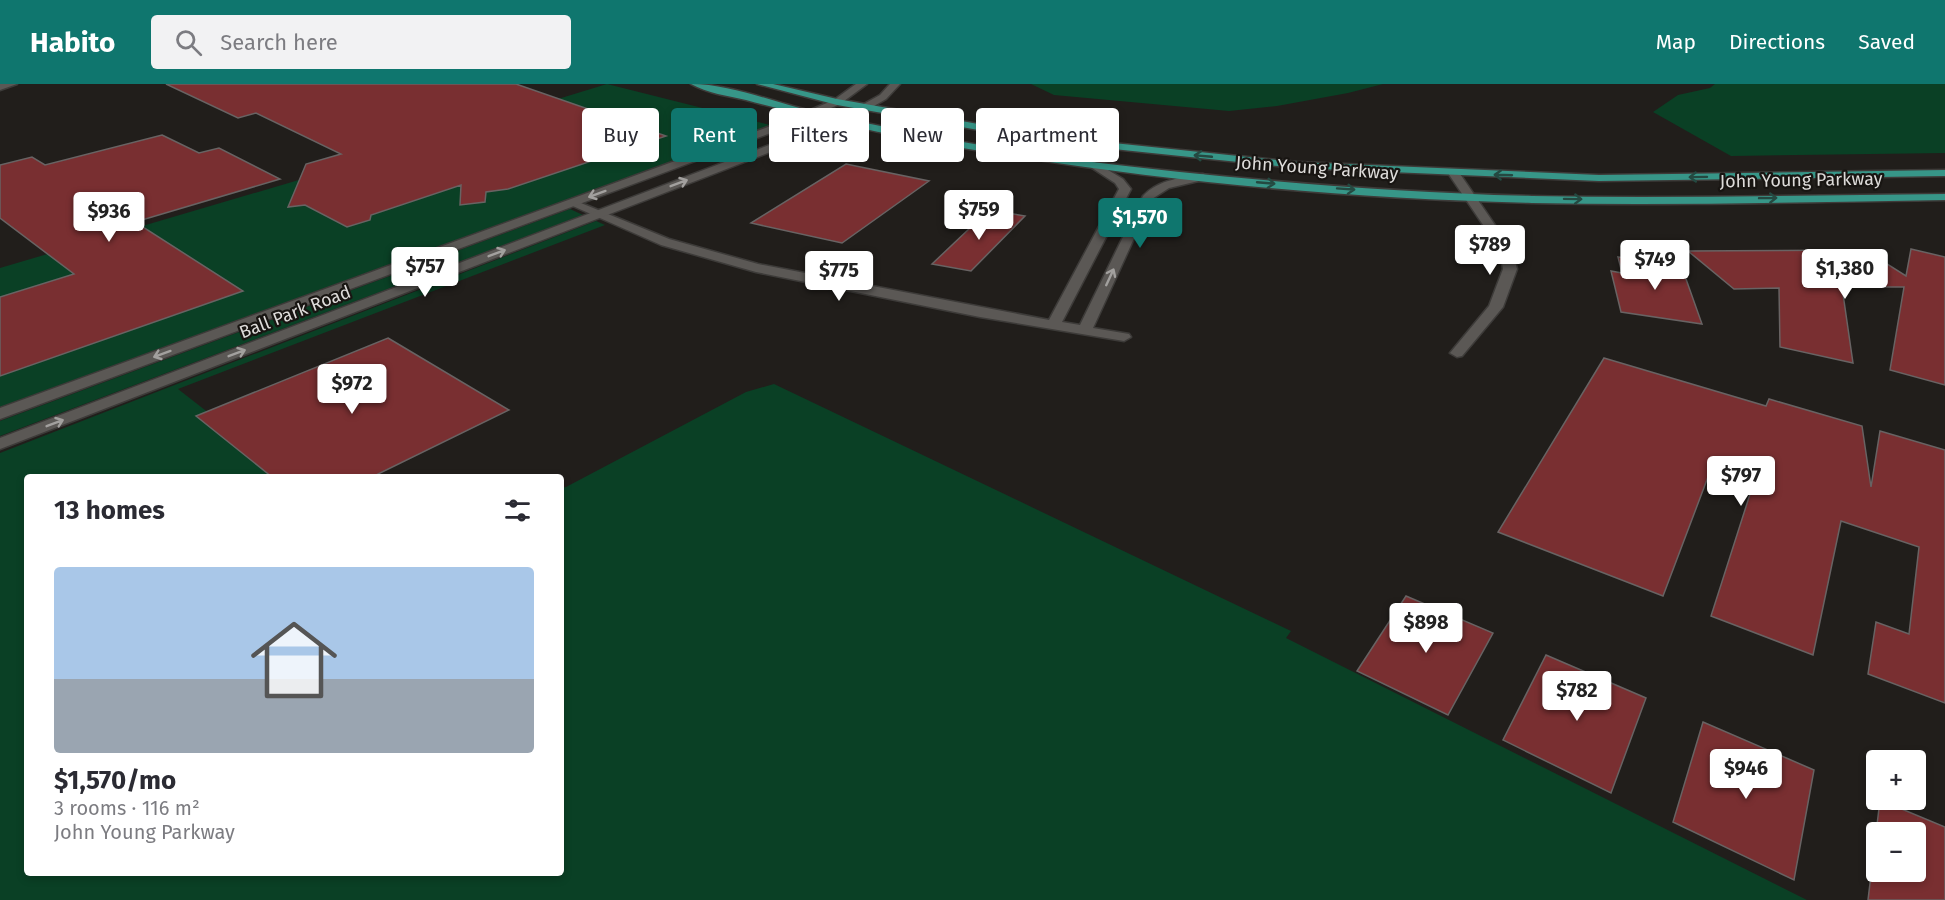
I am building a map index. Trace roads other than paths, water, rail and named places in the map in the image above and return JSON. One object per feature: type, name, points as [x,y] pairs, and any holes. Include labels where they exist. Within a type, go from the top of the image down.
[{"type":"highway","name":"John Young Parkway","points":[[696,84],[786,108]]},
{"type":"highway","name":"John Young Parkway","points":[[762,84],[866,108]]},
{"type":"highway","name":"John Young Parkway","points":[[869,109],[1046,139],[1297,165],[1454,174],[1599,178],[1945,173]]},
{"type":"highway","name":"John Young Parkway","points":[[869,128],[930,140],[1093,164],[1203,177],[1472,197],[1632,200],[1945,197]]},
{"type":"street","points":[[0,87],[12,84]]},
{"type":"street","name":"Ball Park Road","points":[[823,108],[837,102],[862,84]]},
{"type":"street","name":"Ball Park Road","points":[[866,108],[883,97],[895,84]]},
{"type":"street","name":"Ball Park Road","points":[[0,414],[769,129]]},
{"type":"street","name":"Ball Park Road","points":[[0,444],[769,148]]},
{"type":"street","points":[[1054,325],[1125,189],[1119,181],[1093,164]]},
{"type":"street","points":[[1454,174],[1472,197],[1506,250],[1510,269],[1496,307],[1457,353]]},
{"type":"street","points":[[1085,330],[1151,193],[1163,186],[1203,177]]},
{"type":"street","points":[[572,203],[665,242],[756,268],[912,300],[1124,337]]},
{"type":"street","points":[[1114,213],[1138,216]]}]
